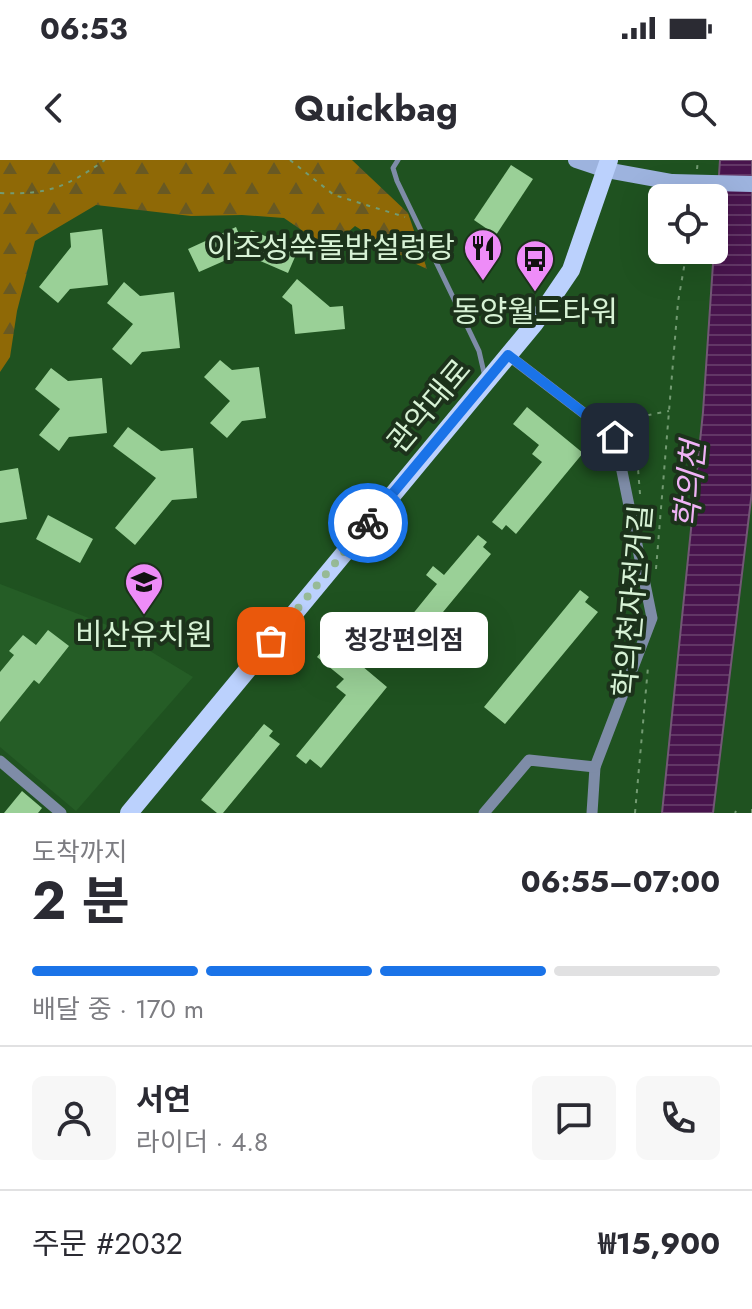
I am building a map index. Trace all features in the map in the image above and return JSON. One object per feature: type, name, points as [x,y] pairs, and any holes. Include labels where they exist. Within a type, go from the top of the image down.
[{"type":"main road","name":"관악대로","points":[[135,811],[535,323],[571,270],[608,165]]},
{"type":"street","points":[[576,160],[672,182],[752,184]]},
{"type":"street","points":[[508,355],[615,437],[652,618],[595,767],[592,813]]},
{"type":"street","points":[[484,813],[529,760],[595,767]]},
{"type":"street","points":[[0,761],[61,813]]},
{"type":"lane","points":[[398,160],[393,168],[479,351],[486,380]]},
{"type":"path","points":[[0,193],[26,194],[69,185],[105,160]]},
{"type":"path","points":[[290,160],[334,195],[416,220]]},
{"type":"path","name":"학의천자전거길","points":[[656,574],[678,302],[685,264]]},
{"type":"path","points":[[641,495],[634,418],[669,411]]},
{"type":"path","name":"학의천자전거길","points":[[635,813],[648,663]]},
{"type":"shaded area","name":"학의천","points":[[720,160],[752,160],[752,491],[713,813],[662,813],[703,412],[713,264],[728,264],[728,184],[718,184]]},
{"type":"shaded area","points":[[0,584],[107,625],[193,677],[76,811],[0,747]]},
{"type":"green space","points":[[0,160],[352,160],[408,213],[427,269],[355,226],[329,249],[284,218],[191,216],[96,205],[35,241],[17,311],[10,357],[0,372]]},
{"type":"building","points":[[511,165],[533,179],[496,235],[474,220]]},
{"type":"building","points":[[236,227],[244,246],[251,230],[298,250],[288,273],[242,253],[199,272],[188,249]]},
{"type":"building","points":[[102,229],[108,285],[70,289],[58,303],[39,287],[71,247],[70,233]]},
{"type":"building","points":[[297,279],[330,307],[343,306],[345,329],[295,334],[292,305],[282,297]]},
{"type":"building","points":[[124,282],[140,296],[174,292],[180,348],[142,352],[131,365],[112,349],[133,324],[107,303]]},
{"type":"building","points":[[220,360],[232,370],[259,367],[266,418],[242,421],[227,438],[210,423],[230,401],[204,377]]},
{"type":"building","points":[[51,368],[68,381],[102,378],[107,433],[69,437],[59,451],[39,435],[60,409],[35,389]]},
{"type":"building","points":[[527,407],[583,453],[516,534],[506,525],[502,530],[492,522],[542,462],[532,454],[539,445],[513,424]]},
{"type":"building","points":[[128,427],[161,451],[193,448],[197,498],[172,500],[135,545],[115,528],[156,478],[113,446]]},
{"type":"building","points":[[18,468],[27,519],[0,523],[0,471]]},
{"type":"building","points":[[48,515],[93,539],[80,563],[36,539]]},
{"type":"building","points":[[478,535],[487,542],[483,547],[491,554],[424,635],[407,621],[437,584],[426,575],[433,566],[444,575]]},
{"type":"building","points":[[580,590],[589,597],[585,602],[598,612],[505,724],[484,707]]},
{"type":"building","points":[[48,630],[69,646],[39,684],[34,680],[0,722],[0,672],[14,655],[9,651],[23,635],[36,645]]},
{"type":"building","points":[[331,640],[387,687],[321,768],[310,759],[306,764],[296,756],[346,695],[336,687],[344,679],[317,657]]},
{"type":"building","points":[[264,724],[273,731],[269,736],[280,744],[223,813],[217,813],[201,800]]},
{"type":"building","points":[[22,791],[42,808],[38,813],[4,813]]},
{"type":"way so far","points":[[271,641],[368,523]]},
{"type":"place","name":"이조성쑥돌밥설렁탕","points":[[483,282]]},
{"type":"place","name":"동양월드타워","points":[[535,293]]},
{"type":"place","name":"비산유치원","points":[[144,616]]},
{"type":"place","name":"청강편의점","points":[[271,641]]},
{"type":"route","points":[[368,523],[508,355],[615,437]]}]
